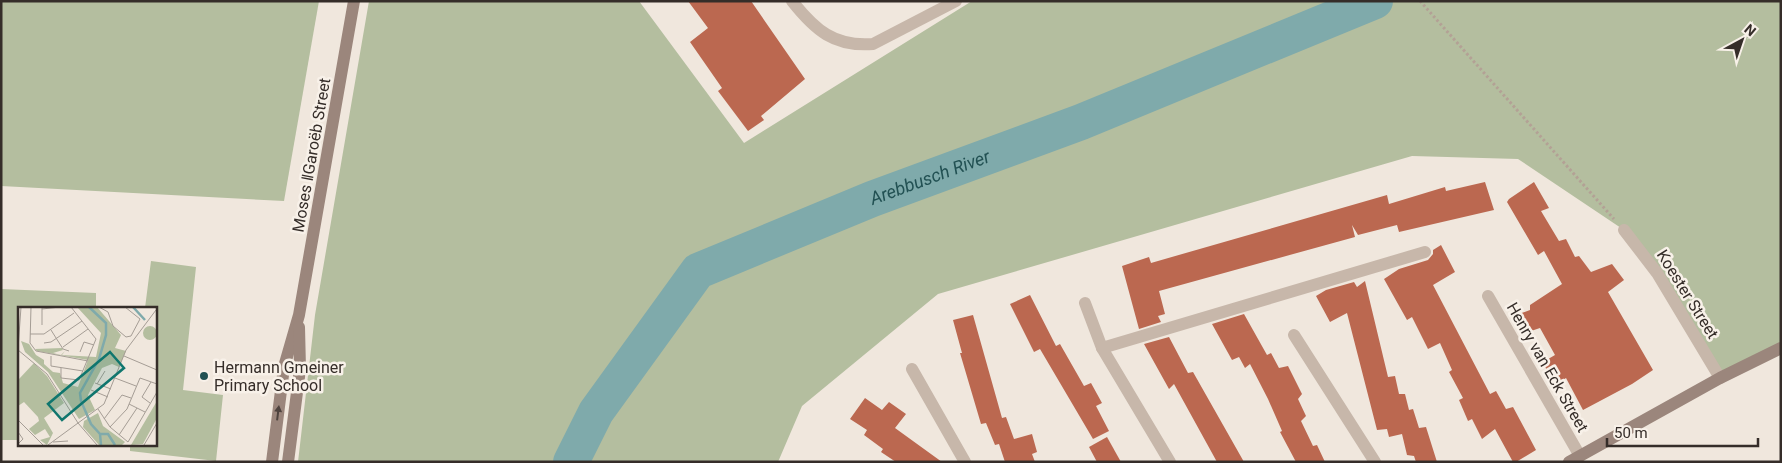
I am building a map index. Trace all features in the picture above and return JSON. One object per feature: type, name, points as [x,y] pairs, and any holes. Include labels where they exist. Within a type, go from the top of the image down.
[{"type":"main road","name":"Moses ǁGaroëb Street","points":[[272,462],[284,367],[299,315],[354,1]]},
{"type":"main road","name":"Moses ǁGaroëb Street","points":[[288,462],[300,369],[299,315]]},
{"type":"main road","points":[[1574,459],[1720,378],[1781,348]]},
{"type":"street","points":[[792,1],[815,29],[829,38],[860,45],[873,44],[956,1]]},
{"type":"street","name":"Koester Street","points":[[1624,230],[1657,273],[1720,378]]},
{"type":"street","points":[[1102,348],[1425,252]]},
{"type":"street","name":"Henry van Eck Street","points":[[1488,296],[1574,459]]},
{"type":"street","points":[[1085,303],[1102,348],[1170,462]]},
{"type":"street","points":[[1294,334],[1375,462]]},
{"type":"street","points":[[912,369],[965,462]]},
{"type":"path","points":[[1420,1],[1624,230]]},
{"type":"green space","points":[[1,1],[319,1],[284,201],[1,186]]},
{"type":"green space","points":[[369,1],[639,1],[744,143],[972,1],[1781,1],[1781,344],[1720,378],[1624,230],[1518,159],[1412,156],[938,294],[802,406],[778,462],[298,462],[315,315]]},
{"type":"green space","points":[[151,261],[196,267],[183,390],[223,395],[216,461],[130,451],[130,446],[156,446],[156,307],[145,307]]},
{"type":"green space","points":[[1,289],[96,293],[96,307],[18,307],[18,440],[1,440]]},
{"type":"building","points":[[688,1],[751,1],[805,79],[761,116],[764,120],[748,131],[718,91],[722,88],[690,42],[708,28]]},
{"type":"building","points":[[1485,182],[1494,210],[1399,232],[1397,225],[1358,235],[1352,225],[1355,237],[1159,291],[1165,314],[1158,316],[1161,322],[1139,329],[1122,266],[1149,257],[1151,263],[1387,195],[1389,204],[1445,187],[1446,191]]},
{"type":"building","points":[[1534,182],[1549,208],[1541,211],[1559,241],[1566,239],[1575,257],[1579,256],[1591,272],[1612,264],[1624,280],[1608,292],[1653,370],[1632,384],[1583,410],[1566,378],[1554,386],[1543,362],[1555,355],[1540,328],[1525,333],[1516,315],[1530,310],[1530,305],[1562,284],[1544,251],[1538,255],[1507,202]]},
{"type":"building","points":[[1441,245],[1455,272],[1433,285],[1490,394],[1496,391],[1506,409],[1513,407],[1536,450],[1516,462],[1513,462],[1495,429],[1482,439],[1472,419],[1468,421],[1459,400],[1463,398],[1449,372],[1452,370],[1440,343],[1428,349],[1412,317],[1407,320],[1384,279],[1399,269],[1428,260],[1433,254],[1433,250]]},
{"type":"building","points":[[1365,281],[1388,377],[1395,376],[1399,394],[1405,394],[1409,410],[1413,409],[1419,428],[1426,427],[1437,462],[1416,462],[1414,456],[1407,455],[1402,434],[1389,437],[1387,429],[1377,430],[1347,313],[1330,322],[1316,296],[1326,290],[1354,282],[1357,287]]},
{"type":"building","points":[[1030,295],[1056,346],[1060,344],[1084,386],[1091,383],[1102,403],[1096,406],[1109,431],[1093,439],[1040,349],[1034,352],[1010,304]]},
{"type":"building","points":[[1244,314],[1267,355],[1271,353],[1279,368],[1288,366],[1302,394],[1298,399],[1306,416],[1301,421],[1313,446],[1317,445],[1325,462],[1296,462],[1280,432],[1282,431],[1268,399],[1250,364],[1245,368],[1239,357],[1232,360],[1212,324]]},
{"type":"building","points":[[973,315],[1002,418],[1006,417],[1014,439],[1032,434],[1037,452],[1032,454],[1035,462],[1005,462],[999,444],[995,445],[986,423],[981,424],[960,353],[962,353],[953,320]]},
{"type":"building","points":[[1169,337],[1188,373],[1193,372],[1244,462],[1217,462],[1174,384],[1169,389],[1144,344]]},
{"type":"building","points":[[865,398],[882,410],[889,402],[906,414],[895,428],[942,462],[896,462],[881,452],[883,449],[864,435],[867,430],[850,419]]},
{"type":"building","points":[[1107,437],[1121,462],[1097,462],[1089,447]]},
{"type":"waterway","name":"Arebbusch River","points":[[571,462],[596,412],[698,271],[872,199],[1081,122],[1375,1]]},
{"type":"place","name":"Hermann Gmeiner Primary School","points":[[204,376]]}]
